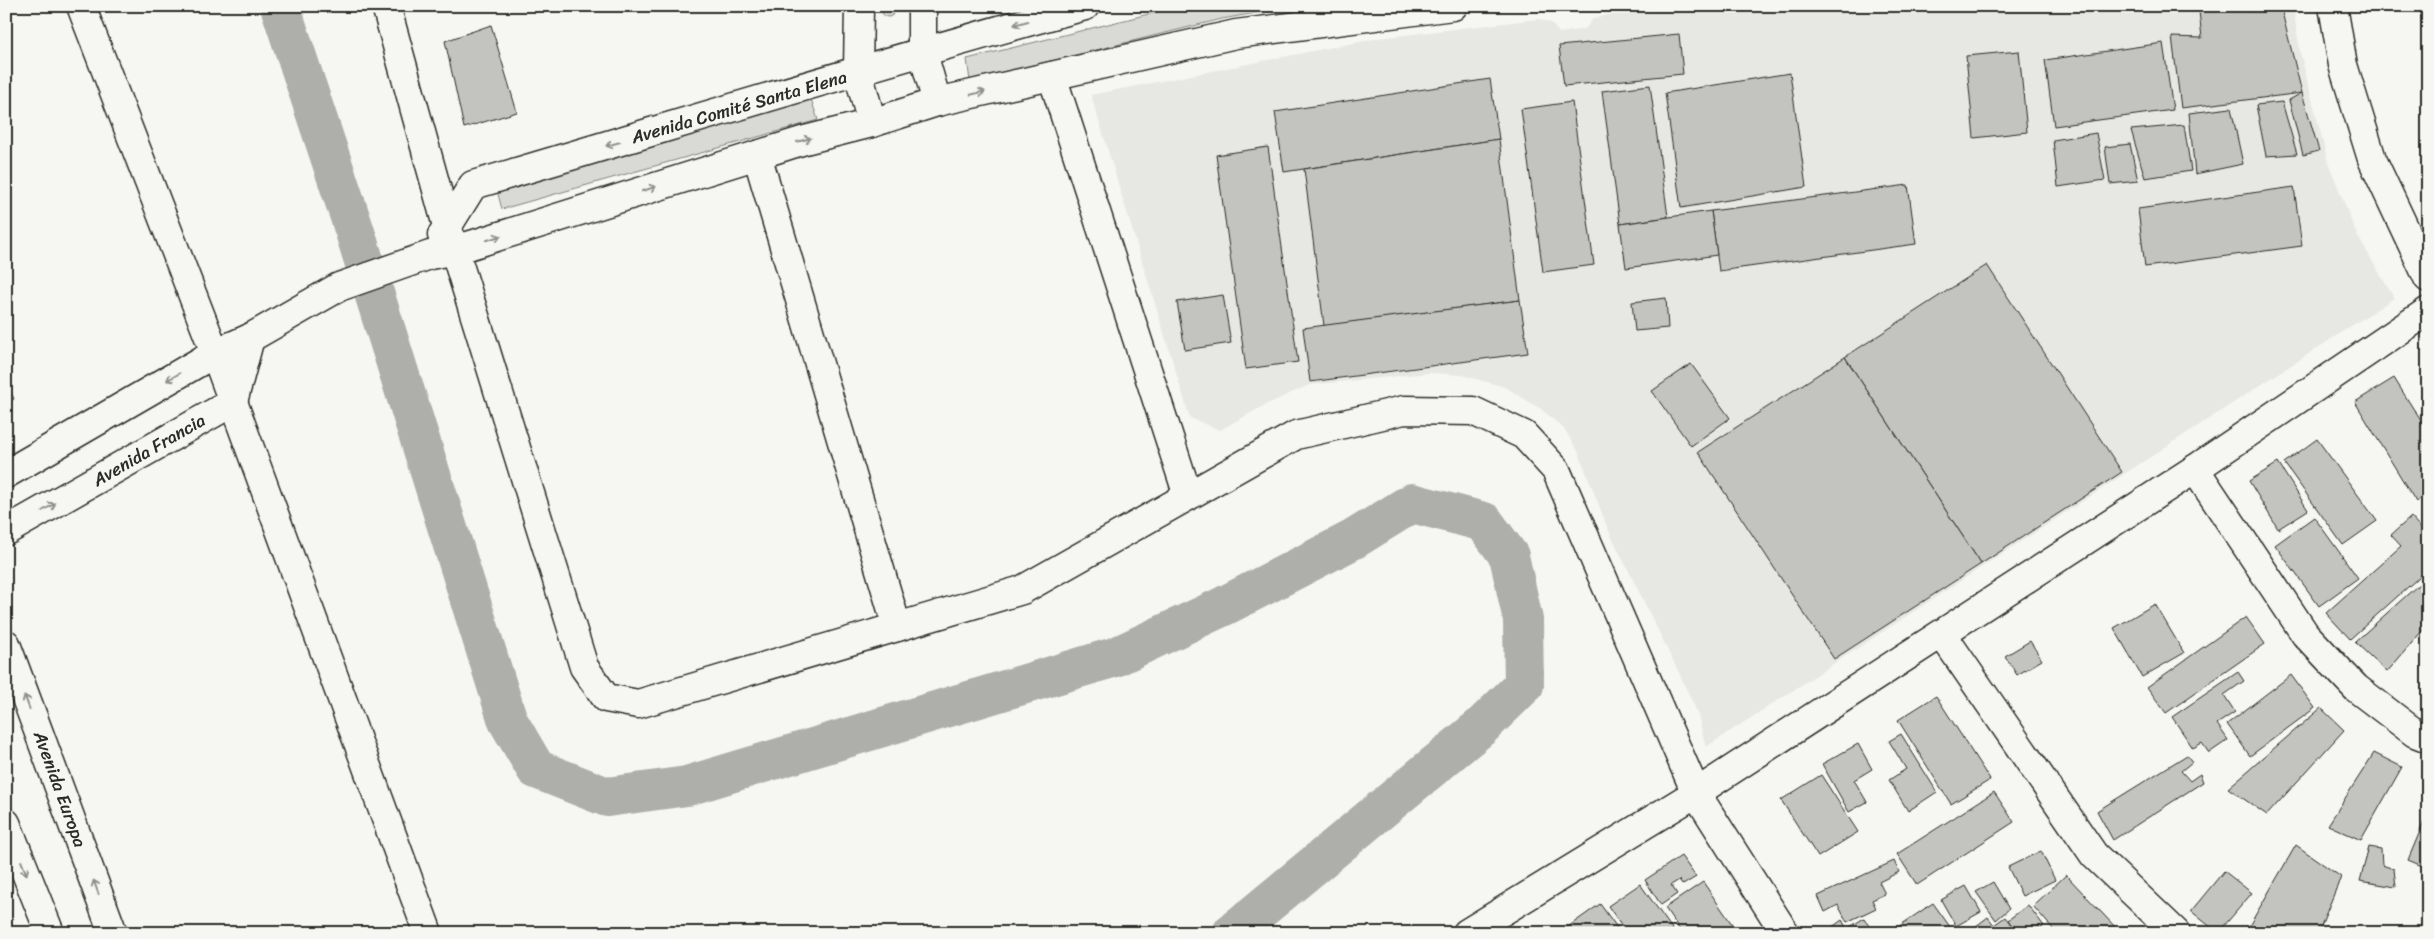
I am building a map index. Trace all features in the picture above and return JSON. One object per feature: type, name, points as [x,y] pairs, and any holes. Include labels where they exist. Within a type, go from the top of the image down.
[{"type":"street","points":[[81,6],[216,353],[428,933]]},
{"type":"street","points":[[386,6],[444,244],[584,666],[606,698],[638,704],[1022,590],[1296,435],[1404,410],[1473,411],[1524,435],[1556,470],[1696,794],[1785,933]]},
{"type":"street","points":[[859,6],[858,72],[872,123]]},
{"type":"street","points":[[922,6],[922,50],[937,102]]},
{"type":"street","name":"Avenida Comité Santa Elena","points":[[444,244],[473,186],[858,72],[922,50],[1085,6]]},
{"type":"street","points":[[6,474],[216,353],[250,338],[339,287],[395,268],[444,244],[805,140],[872,123],[937,102],[1236,34],[1453,6]]},
{"type":"street","points":[[2333,6],[2342,65],[2372,160],[2428,278]]},
{"type":"street","points":[[1052,76],[1188,496]]},
{"type":"street","points":[[756,155],[897,627]]},
{"type":"street","points":[[1467,933],[1696,794],[2196,469],[2428,311]]},
{"type":"street","points":[[233,402],[250,338]]},
{"type":"street","name":"Avenida Francia","points":[[6,531],[233,402]]},
{"type":"street","points":[[2196,469],[2305,634],[2356,688],[2415,732],[2428,738]]},
{"type":"street","points":[[1942,634],[2094,855],[2176,933]]},
{"type":"street","name":"Avenida Europa","points":[[6,644],[113,933]]},
{"type":"street","points":[[6,823],[50,933]]},
{"type":"shaded area","points":[[886,5],[890,5],[894,11],[890,17],[886,17],[882,13],[882,9]]},
{"type":"shaded area","points":[[1181,6],[1295,6],[1222,19],[970,81],[967,59]]},
{"type":"shaded area","points":[[1717,6],[2293,6],[2300,52],[2328,162],[2357,235],[2394,298],[1706,747],[1697,712],[1608,529],[1578,451],[1564,429],[1541,409],[1505,387],[1462,375],[1429,373],[1309,385],[1265,405],[1220,430],[1190,418],[1091,95],[1379,38],[1538,19],[1551,23],[1559,33],[1585,29],[1593,19],[1608,15]]},
{"type":"shaded area","points":[[811,99],[818,120],[502,209],[496,187]]},
{"type":"building","points":[[2199,11],[2282,12],[2302,93],[2181,108],[2172,37],[2202,38]]},
{"type":"building","points":[[491,25],[517,112],[464,128],[445,41]]},
{"type":"building","points":[[1679,34],[1683,74],[1564,86],[1559,46]]},
{"type":"building","points":[[2163,43],[2173,110],[2054,126],[2045,60]]},
{"type":"building","points":[[2019,51],[2027,132],[1974,138],[1966,56]]},
{"type":"building","points":[[1790,73],[1806,187],[1681,208],[1665,93]]},
{"type":"building","points":[[1490,79],[1499,139],[1284,172],[1275,112]]},
{"type":"building","points":[[1650,85],[1668,217],[1620,224],[1602,91]]},
{"type":"building","points":[[2302,93],[2319,151],[2303,155],[2289,100]]},
{"type":"building","points":[[1572,102],[1594,265],[1543,272],[1521,109]]},
{"type":"building","points":[[2282,102],[2297,154],[2266,156],[2256,105]]},
{"type":"building","points":[[2231,108],[2243,164],[2195,174],[2189,113]]},
{"type":"building","points":[[2184,125],[2191,171],[2145,178],[2131,130]]},
{"type":"building","points":[[2096,133],[2105,180],[2058,187],[2053,140]]},
{"type":"building","points":[[1499,139],[1520,300],[1324,326],[1304,169]]},
{"type":"building","points":[[2130,144],[2138,181],[2110,184],[2105,147]]},
{"type":"building","points":[[1268,147],[1298,362],[1246,369],[1216,155]]},
{"type":"building","points":[[1908,185],[1916,244],[1719,271],[1711,211]]},
{"type":"building","points":[[2294,187],[2302,246],[2145,267],[2138,209]]},
{"type":"building","points":[[1711,211],[1717,255],[1626,268],[1620,224]]},
{"type":"building","points":[[1987,265],[2122,472],[1981,564],[1845,357]]},
{"type":"building","points":[[1223,295],[1231,343],[1185,350],[1177,302]]},
{"type":"building","points":[[1666,298],[1668,328],[1635,331],[1632,302]]},
{"type":"building","points":[[1520,300],[1528,353],[1310,382],[1303,328]]},
{"type":"building","points":[[1845,357],[1981,564],[1834,659],[1698,452]]},
{"type":"building","points":[[1691,364],[1730,418],[1691,446],[1652,391]]},
{"type":"building","points":[[2394,378],[2428,432],[2428,493],[2416,502],[2355,402]]},
{"type":"building","points":[[6,382],[14,399],[6,403]]},
{"type":"building","points":[[2317,439],[2377,521],[2343,545],[2284,463]]},
{"type":"building","points":[[2278,463],[2308,510],[2278,529],[2249,481]]},
{"type":"building","points":[[2314,517],[2358,578],[2319,606],[2275,545]]},
{"type":"building","points":[[2411,517],[2428,536],[2428,569],[2350,639],[2326,613],[2401,546],[2391,535]]},
{"type":"building","points":[[2428,576],[2428,624],[2387,672],[2355,642]]},
{"type":"building","points":[[2155,604],[2184,653],[2142,677],[2114,628]]},
{"type":"building","points":[[2246,617],[2265,644],[2166,713],[2147,687]]},
{"type":"building","points":[[2030,641],[2042,660],[2017,675],[2005,656]]},
{"type":"building","points":[[2238,672],[2244,681],[2224,695],[2235,712],[2217,724],[2228,740],[2209,753],[2202,743],[2193,748],[2172,717]]},
{"type":"building","points":[[2291,675],[2315,708],[2250,756],[2227,724]]},
{"type":"building","points":[[1936,696],[1990,780],[1951,804],[1898,720]]},
{"type":"building","points":[[2321,708],[2344,730],[2267,815],[2228,788]]},
{"type":"building","points":[[1901,734],[1937,792],[1908,811],[1889,780],[1906,769],[1889,741]]},
{"type":"building","points":[[1858,744],[1872,769],[1854,780],[1867,802],[1849,812],[1822,764]]},
{"type":"building","points":[[2374,753],[2402,767],[2361,840],[2328,825]]},
{"type":"building","points":[[2187,755],[2192,762],[2181,771],[2190,781],[2200,774],[2203,782],[2113,840],[2097,811]]},
{"type":"building","points":[[1821,775],[1858,832],[1818,857],[1781,800]]},
{"type":"building","points":[[1994,792],[2014,822],[1917,885],[1897,854]]},
{"type":"building","points":[[2428,812],[2428,867],[2427,868],[2408,860]]},
{"type":"building","points":[[2296,845],[2341,877],[2318,933],[2245,933]]},
{"type":"building","points":[[2369,847],[2381,849],[2382,865],[2394,869],[2396,887],[2360,881]]},
{"type":"building","points":[[2041,851],[2055,880],[2022,896],[2008,867]]},
{"type":"building","points":[[1681,856],[1696,877],[1683,885],[1679,880],[1671,885],[1677,894],[1661,905],[1645,880]]},
{"type":"building","points":[[1894,861],[1899,872],[1879,882],[1885,894],[1872,900],[1876,908],[1847,922],[1838,905],[1825,912],[1818,896]]},
{"type":"building","points":[[2224,871],[2252,893],[2218,933],[2191,911]]},
{"type":"building","points":[[2066,875],[2119,931],[2117,933],[2049,933],[2053,929],[2033,906]]},
{"type":"building","points":[[1703,882],[1736,930],[1731,933],[1682,933],[1665,908]]},
{"type":"building","points":[[1993,882],[2009,909],[1996,920],[1976,892]]},
{"type":"building","points":[[1640,884],[1675,933],[1627,933],[1608,906]]},
{"type":"building","points":[[1966,886],[1981,912],[1956,926],[1941,900]]},
{"type":"building","points":[[1933,903],[1953,931],[1950,933],[1889,933]]},
{"type":"building","points":[[1600,904],[1621,933],[1568,933],[1565,929]]},
{"type":"building","points":[[2028,905],[2044,926],[2035,933],[2018,933],[2008,920]]},
{"type":"building","points":[[1988,917],[1994,925],[2005,917],[2018,933],[1967,933]]},
{"type":"building","points":[[1864,918],[1873,933],[1824,933],[1842,920],[1847,929]]},
{"type":"building","points":[[2421,926],[2428,929],[2428,933],[2418,933]]},
{"type":"waterway","points":[[280,6],[355,232],[508,721],[536,769],[607,797],[687,786],[1115,657],[1224,606],[1354,539],[1412,503],[1484,522],[1509,556],[1523,620],[1524,685],[1481,727],[1232,933]]}]
